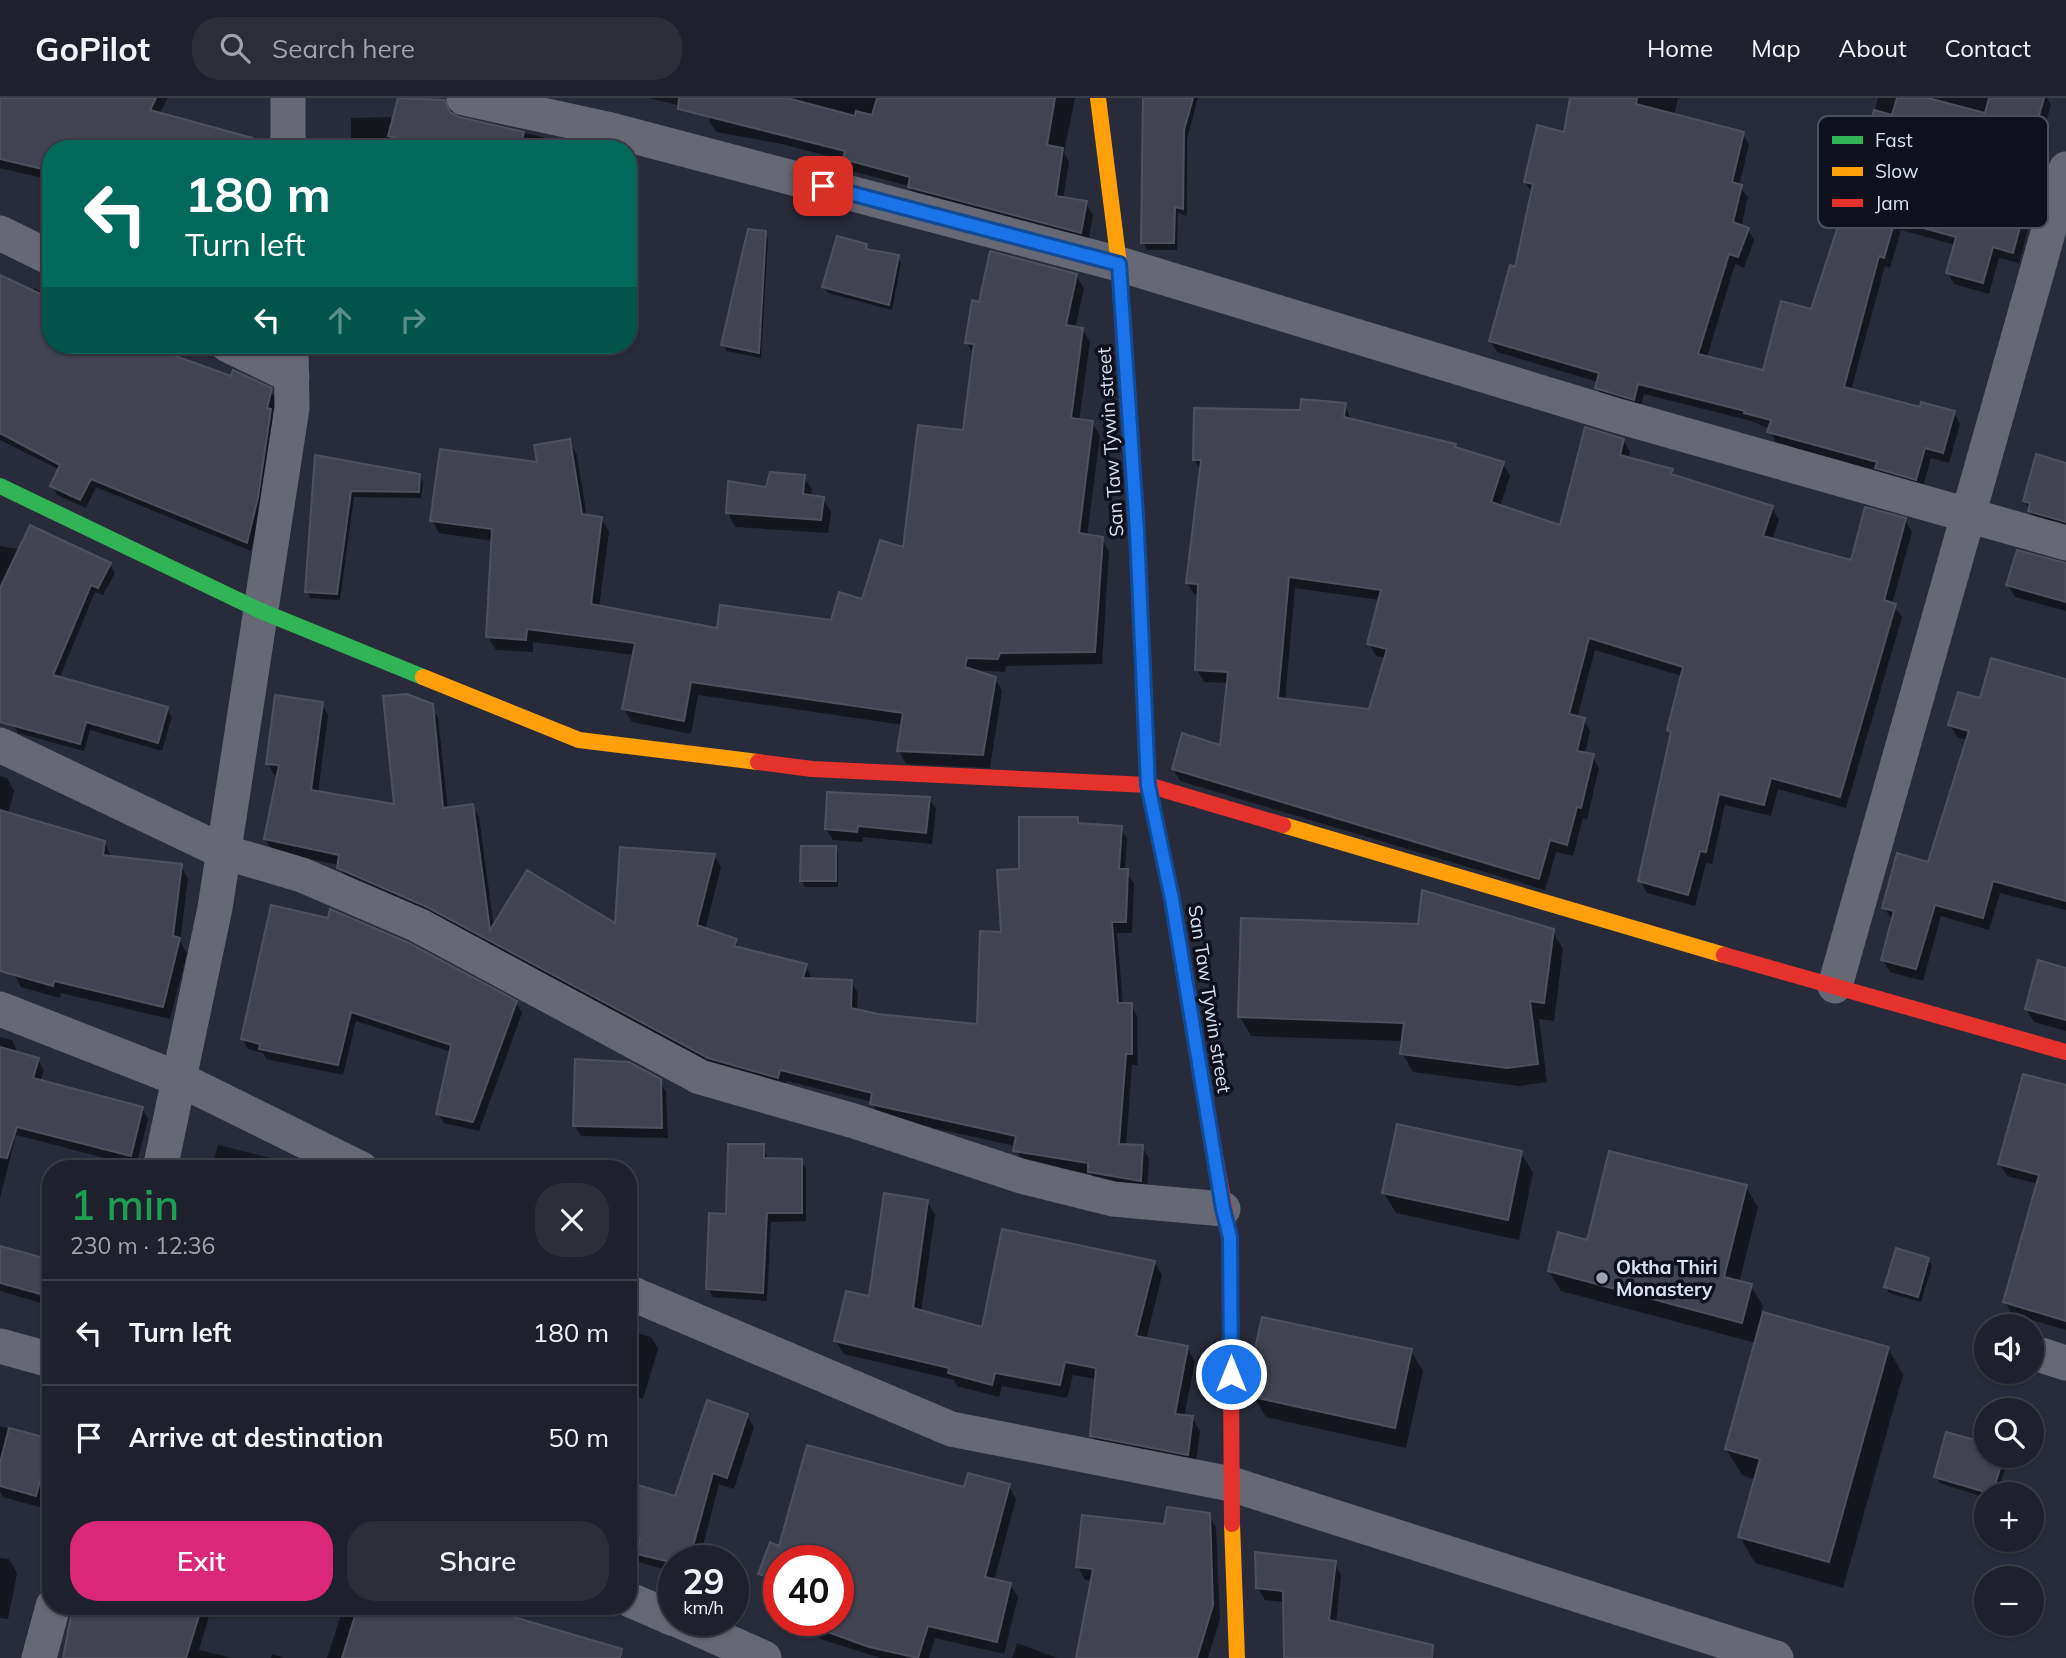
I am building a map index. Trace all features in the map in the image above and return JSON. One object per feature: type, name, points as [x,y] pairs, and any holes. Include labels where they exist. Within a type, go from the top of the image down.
[{"type":"street","points":[[288,98],[288,140]]},
{"type":"street","points":[[464,98],[607,129],[1119,264],[1615,415],[2066,542]]},
{"type":"street","name":"San Taw Tywin street","points":[[1098,98],[1119,264],[1137,531],[1148,785],[1172,899],[1223,1209],[1230,1237],[1231,1484],[1237,1658]]},
{"type":"street","points":[[1835,986],[2066,169]]},
{"type":"street","points":[[0,233],[42,254]]},
{"type":"street","points":[[162,1160],[224,852],[292,408],[292,360],[266,354]]},
{"type":"street","points":[[0,486],[261,611],[579,740],[812,769],[1148,785],[1624,927],[2066,1052]]},
{"type":"street","points":[[0,745],[224,852],[302,875],[418,925],[700,1077],[854,1121],[1021,1175],[1113,1199],[1223,1209]]},
{"type":"street","points":[[0,1009],[179,1079],[343,1160]]},
{"type":"street","points":[[637,1296],[951,1429],[1231,1484],[1776,1658]]},
{"type":"street","points":[[0,1346],[42,1358]]},
{"type":"street","points":[[637,1603],[658,1612]]},
{"type":"street","points":[[39,1658],[51,1615]]},
{"type":"street","points":[[713,1636],[764,1658]]},
{"type":"building","points":[[0,98],[156,98],[150,110],[253,138],[42,140],[42,169],[0,159]]},
{"type":"building","points":[[398,98],[445,100],[450,112],[459,117],[524,132],[522,140],[404,140],[388,136]]},
{"type":"building","points":[[679,98],[787,98],[855,116],[856,111],[872,115],[877,98],[1055,98],[1047,145],[1063,148],[1056,196],[1087,201],[1081,233],[908,187],[910,177],[843,159],[845,151],[678,109]]},
{"type":"building","points":[[1143,98],[1193,98],[1184,130],[1183,209],[1175,207],[1174,243],[1141,243]]},
{"type":"building","points":[[1570,98],[1637,98],[1636,104],[1744,132],[1732,182],[1742,185],[1733,222],[1749,228],[1738,257],[1729,254],[1698,354],[1763,370],[1781,301],[1811,309],[1837,228],[1893,228],[1884,258],[1879,256],[1844,387],[1920,407],[1921,402],[1955,411],[1943,453],[1925,448],[1916,480],[1875,468],[1877,462],[1767,432],[1771,420],[1744,413],[1745,411],[1638,384],[1634,400],[1595,388],[1599,373],[1489,341],[1510,265],[1515,267],[1533,184],[1524,182],[1537,125],[1564,132]]},
{"type":"building","points":[[1897,98],[1928,98],[1985,113],[1989,98],[2044,98],[2039,116],[1872,116],[1874,110],[1892,115]]},
{"type":"building","points":[[1924,228],[2020,228],[2013,253],[1993,247],[1983,283],[1946,273],[1956,237]]},
{"type":"building","points":[[748,229],[766,231],[759,353],[721,345]]},
{"type":"building","points":[[837,236],[867,244],[866,249],[899,255],[889,305],[822,287]]},
{"type":"building","points":[[990,251],[1077,274],[1066,325],[1083,328],[1071,418],[1093,421],[1079,533],[1103,537],[1095,652],[1000,653],[998,659],[967,658],[965,667],[996,677],[983,755],[897,751],[903,713],[691,682],[684,721],[622,709],[635,643],[527,629],[526,640],[486,637],[492,529],[430,521],[440,449],[537,462],[534,445],[570,439],[582,514],[602,517],[591,604],[717,628],[720,605],[831,620],[839,592],[862,599],[880,540],[903,547],[918,425],[963,430],[974,344],[965,343],[972,300],[979,302]]},
{"type":"building","points":[[0,275],[42,295],[42,354],[170,354],[231,376],[233,370],[272,388],[267,408],[271,409],[258,497],[247,543],[91,479],[80,500],[50,486],[60,465],[0,433]]},
{"type":"building","points":[[1301,399],[1346,403],[1344,417],[1456,444],[1455,447],[1504,462],[1491,502],[1560,525],[1585,427],[1624,439],[1620,455],[1673,469],[1671,474],[1773,506],[1763,536],[1851,560],[1865,507],[1906,518],[1884,600],[1896,604],[1840,797],[1771,778],[1764,805],[1719,794],[1706,852],[1700,851],[1688,895],[1638,881],[1671,732],[1667,730],[1683,667],[1589,638],[1569,714],[1585,718],[1577,751],[1594,754],[1581,808],[1577,807],[1567,845],[1550,840],[1539,879],[1172,769],[1182,733],[1220,745],[1228,672],[1195,670],[1198,584],[1186,583],[1201,460],[1193,460],[1194,408],[1300,410]],"holes":[[[1289,577],[1381,590],[1367,644],[1387,649],[1369,709],[1278,698]]]},
{"type":"building","points":[[2036,454],[2066,463],[2066,522],[2028,511],[2030,503],[2023,501]]},
{"type":"building","points":[[315,455],[420,474],[419,492],[351,491],[337,594],[305,592]]},
{"type":"building","points":[[770,472],[805,475],[803,494],[824,497],[821,520],[726,513],[728,481],[766,487]]},
{"type":"building","points":[[30,525],[111,563],[98,588],[91,585],[53,675],[168,707],[158,743],[86,722],[80,744],[0,722],[0,588]]},
{"type":"building","points":[[2017,550],[2066,563],[2066,602],[2006,585]]},
{"type":"building","points":[[1991,658],[2066,679],[2066,901],[1993,881],[1983,918],[1935,905],[1916,969],[1881,960],[1894,911],[1882,908],[1897,853],[1928,862],[1969,731],[1948,725],[1958,692],[1980,698]]},
{"type":"building","points":[[407,694],[433,704],[443,808],[473,804],[490,930],[527,870],[615,923],[620,847],[715,854],[697,925],[737,939],[734,946],[807,964],[803,978],[852,980],[851,1008],[878,1014],[977,1024],[980,931],[1001,932],[997,870],[1019,869],[1019,817],[1078,817],[1078,823],[1122,826],[1119,869],[1128,869],[1126,922],[1112,922],[1118,1003],[1132,1003],[1132,1054],[1126,1054],[1119,1144],[1143,1145],[1141,1181],[1088,1172],[1088,1163],[1013,1151],[1016,1136],[870,1104],[872,1093],[780,1070],[778,1078],[708,1058],[427,907],[337,868],[339,855],[264,839],[279,765],[266,764],[275,695],[323,702],[311,790],[394,804],[383,696]]},
{"type":"building","points":[[827,792],[930,797],[926,833],[858,826],[857,832],[825,829]]},
{"type":"building","points":[[0,810],[105,841],[103,855],[182,864],[173,936],[180,938],[163,1007],[54,981],[53,986],[0,971]]},
{"type":"building","points":[[801,846],[836,846],[836,881],[800,881]]},
{"type":"building","points":[[1422,890],[1554,929],[1544,1003],[1530,1001],[1538,1064],[1507,1068],[1400,1054],[1404,1023],[1238,1017],[1241,918],[1418,924]]},
{"type":"building","points":[[271,905],[328,918],[330,909],[409,943],[517,1001],[473,1122],[436,1114],[451,1045],[351,1012],[338,1065],[259,1049],[260,1044],[241,1039]]},
{"type":"building","points":[[2038,960],[2066,968],[2066,1020],[2025,1009]]},
{"type":"building","points":[[0,1047],[39,1058],[33,1078],[143,1107],[131,1156],[17,1127],[7,1158],[0,1157]]},
{"type":"building","points":[[575,1059],[629,1062],[661,1079],[662,1128],[573,1126]]},
{"type":"building","points":[[2023,1074],[2066,1085],[2066,1321],[2003,1302],[2039,1175],[1998,1164]]},
{"type":"building","points":[[1397,1124],[1522,1151],[1508,1220],[1382,1193]]},
{"type":"building","points":[[728,1144],[764,1144],[764,1158],[802,1159],[802,1213],[767,1213],[763,1293],[706,1289],[709,1213],[726,1214]]},
{"type":"building","points":[[1609,1151],[1747,1185],[1724,1277],[1752,1284],[1742,1323],[1548,1271],[1558,1232],[1587,1240]]},
{"type":"building","points":[[884,1193],[928,1200],[913,1308],[982,1327],[1002,1229],[1155,1261],[1136,1336],[1188,1346],[1175,1414],[1193,1416],[1188,1455],[1090,1436],[1096,1368],[1065,1362],[1060,1385],[995,1373],[992,1385],[948,1373],[949,1368],[834,1341],[846,1291],[869,1296]]},
{"type":"building","points":[[0,1246],[42,1258],[42,1295],[0,1283]]},
{"type":"building","points":[[1896,1248],[1929,1258],[1918,1297],[1884,1287]]},
{"type":"building","points":[[1763,1312],[1889,1347],[1829,1562],[1738,1537],[1760,1459],[1725,1449]]},
{"type":"building","points":[[1262,1317],[1412,1349],[1395,1428],[1253,1397],[1252,1362]]},
{"type":"building","points":[[707,1400],[748,1414],[727,1478],[713,1473],[693,1545],[658,1545],[658,1559],[637,1554],[640,1539],[637,1538],[637,1485],[675,1496]]},
{"type":"building","points":[[9,1428],[42,1437],[42,1473],[36,1496],[0,1486],[0,1463]]},
{"type":"building","points":[[1946,1432],[1974,1440],[1974,1468],[2000,1468],[1996,1482],[1974,1482],[1974,1489],[1934,1477]]},
{"type":"building","points":[[807,1445],[964,1487],[968,1473],[1010,1484],[985,1577],[1011,1583],[997,1642],[928,1626],[918,1658],[869,1647],[839,1636],[854,1636],[854,1545],[779,1545]]},
{"type":"building","points":[[1167,1507],[1210,1513],[1213,1605],[1197,1658],[1076,1658],[1093,1569],[1076,1567],[1082,1515],[1164,1524]]},
{"type":"building","points":[[1255,1552],[1336,1561],[1329,1620],[1433,1645],[1432,1658],[1284,1658],[1283,1591],[1256,1588]]},
{"type":"building","points":[[763,1561],[763,1576],[758,1574]]},
{"type":"building","points":[[71,1615],[199,1615],[186,1658],[63,1658]]},
{"type":"building","points":[[355,1615],[507,1615],[622,1649],[620,1658],[342,1658]]},
{"type":"traffic: fast","points":[[0,486],[261,611],[423,677]]},
{"type":"traffic: fast","points":[[1138,551],[1148,785],[1172,899],[1203,1089]]},
{"type":"traffic: slow","points":[[1098,98],[1119,264],[1138,551]]},
{"type":"traffic: slow","points":[[423,677],[579,740],[758,762]]},
{"type":"traffic: slow","points":[[1283,825],[1724,955]]},
{"type":"traffic: slow","points":[[1232,1524],[1237,1658]]},
{"type":"traffic: jam","points":[[758,762],[812,769],[1148,785],[1283,825]]},
{"type":"traffic: jam","points":[[1724,955],[2066,1052]]},
{"type":"traffic: jam","points":[[1203,1089],[1230,1237],[1232,1524]]},
{"type":"place","name":"Oktha Thiri Monastery","points":[[1602,1278]]},
{"type":"route","points":[[823,186],[1119,264],[1137,531],[1148,785],[1172,899],[1223,1209],[1230,1237],[1231,1374]]}]
